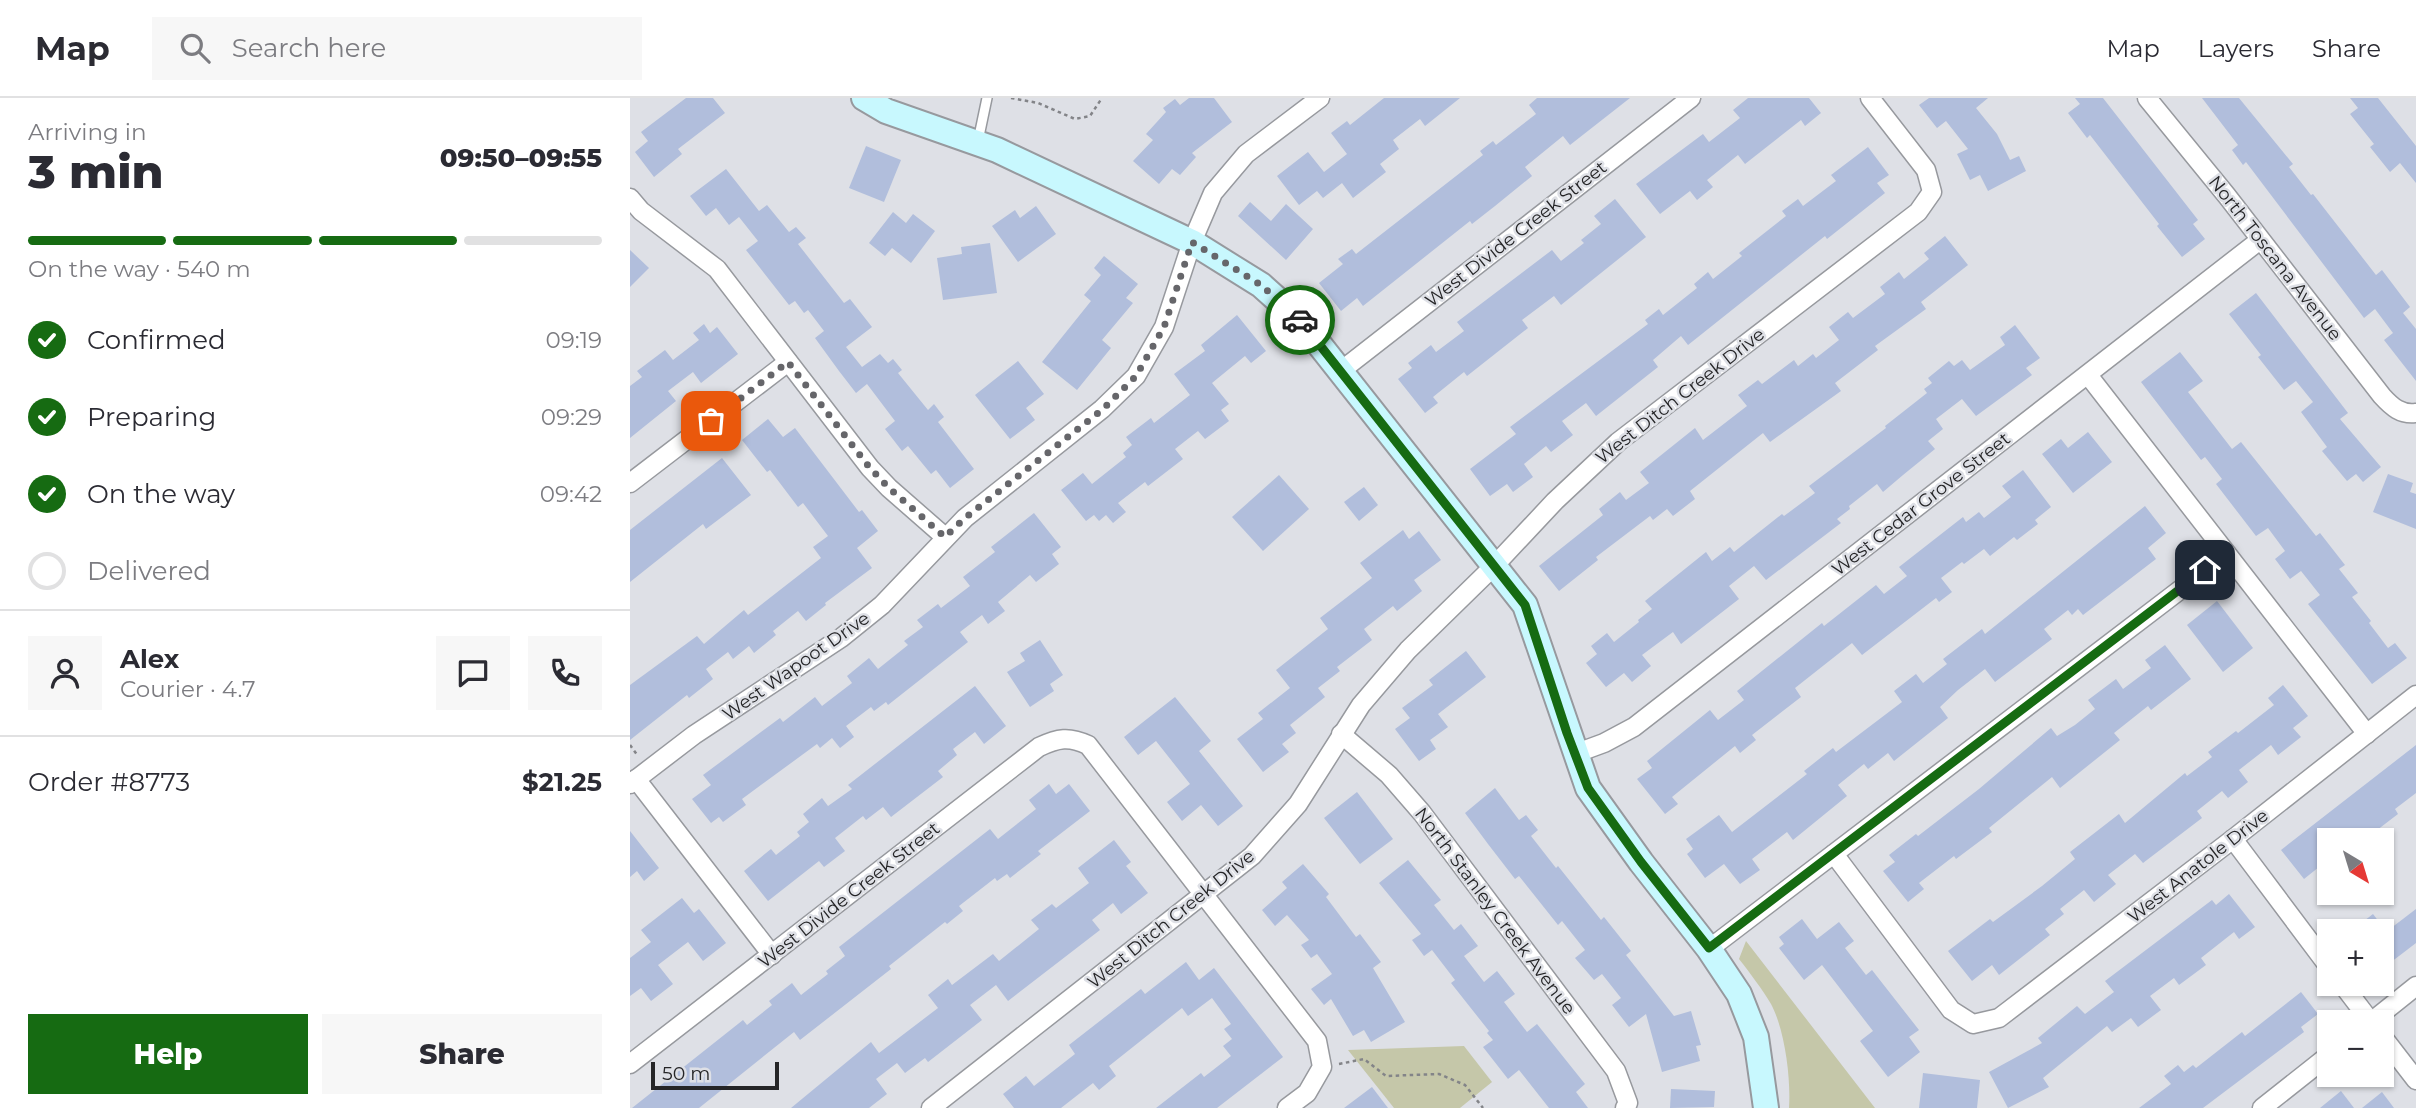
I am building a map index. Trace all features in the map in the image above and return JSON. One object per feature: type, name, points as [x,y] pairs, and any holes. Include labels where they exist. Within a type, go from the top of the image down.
[{"type":"street","points":[[864,98],[886,111],[997,150],[1192,242],[1261,285],[1300,320],[1525,605],[1574,754],[1588,788],[1641,862],[1709,948],[1739,994],[1756,1037],[1766,1108]]},
{"type":"street","name":"West Wapoot Drive","points":[[633,782],[694,735],[851,630],[882,605],[965,518],[1102,410],[1136,376],[1164,327],[1192,242],[1213,193],[1246,154],[1320,98]]},
{"type":"street","name":"West Divide Creek Street","points":[[1342,370],[1691,98]]},
{"type":"street","name":"West Ditch Creek Drive","points":[[931,1108],[1252,856],[1298,804],[1361,705],[1408,650],[1494,566],[1555,501],[1618,442],[1918,212],[1932,192],[1926,170],[1870,98]]},
{"type":"street","name":"North Toscana Avenue","points":[[2147,98],[2227,196],[2382,396],[2392,407],[2411,414]]},
{"type":"street","points":[[630,198],[641,211],[717,269],[870,468],[945,537]]},
{"type":"street","name":"West Cedar Grove Street","points":[[1574,754],[1604,743],[1634,727],[2260,240]]},
{"type":"street","points":[[630,483],[788,362]]},
{"type":"street","points":[[2088,375],[2367,734]]},
{"type":"street","points":[[1709,948],[2227,554]]},
{"type":"street","name":"West Anatole Drive","points":[[1834,854],[1951,1010],[1973,1024],[1999,1018],[2416,695]]},
{"type":"street","name":"North Stanley Creek Avenue","points":[[1341,734],[1389,775],[1422,813],[1616,1071],[1626,1106]]},
{"type":"street","name":"West Divide Creek Street","points":[[630,1064],[1039,747],[1056,739],[1073,738],[1088,745],[1204,895]]},
{"type":"street","points":[[633,782],[772,955]]},
{"type":"street","points":[[2233,839],[2317,951]]},
{"type":"street","points":[[1204,895],[1317,1041],[1322,1067],[1307,1093],[1287,1108]]},
{"type":"street","points":[[2386,1010],[2416,986]]},
{"type":"street","points":[[2351,996],[2362,1010]]},
{"type":"street","points":[[2394,1052],[2416,1080]]},
{"type":"street","points":[[2262,1108],[2317,1064]]},
{"type":"lane","points":[[977,143],[987,98]]},
{"type":"path","points":[[1011,98],[1038,103],[1075,119],[1090,116],[1101,98]]},
{"type":"path","points":[[1322,1067],[1364,1059],[1386,1076],[1439,1074],[1465,1085],[1483,1108]]},
{"type":"green space","points":[[1746,941],[1875,1108],[1789,1108],[1788,1069],[1780,1027],[1771,1004],[1739,959]]},
{"type":"green space","points":[[1464,1046],[1492,1082],[1460,1108],[1394,1108],[1348,1050]]},
{"type":"building","points":[[686,98],[713,98],[725,113],[678,149],[682,154],[654,177],[635,152],[648,141],[641,132]]},
{"type":"building","points":[[1189,98],[1214,98],[1232,122],[1192,153],[1196,157],[1180,175],[1172,169],[1159,184],[1133,161],[1153,140],[1146,134],[1166,112],[1163,108],[1175,99],[1180,105]]},
{"type":"building","points":[[1384,98],[1460,98],[1425,126],[1420,119],[1393,140],[1399,149],[1380,164],[1386,172],[1353,198],[1342,183],[1323,198],[1317,191],[1299,205],[1277,176],[1308,152],[1324,172],[1347,154],[1331,133],[1347,121],[1350,125]]},
{"type":"building","points":[[1537,98],[1630,98],[1570,145],[1563,136],[1525,167],[1532,176],[1495,206],[1472,224],[1470,221],[1363,306],[1357,298],[1341,311],[1319,283],[1343,264],[1338,259],[1352,249],[1356,254],[1483,155],[1480,151],[1493,141],[1496,145],[1536,114],[1529,105]]},
{"type":"building","points":[[1748,98],[1809,98],[1821,113],[1805,126],[1801,120],[1745,164],[1738,155],[1707,180],[1713,187],[1697,200],[1690,191],[1660,214],[1636,184],[1703,134],[1709,142],[1740,118],[1733,110]]},
{"type":"building","points":[[1929,98],[1988,98],[1976,108],[1997,134],[2010,160],[2019,156],[2026,171],[1988,191],[1980,175],[1970,180],[1957,154],[1968,149],[1946,121],[1937,128],[1919,105]]},
{"type":"building","points":[[2075,98],[2103,98],[2198,220],[2193,224],[2205,239],[2182,257],[2090,135],[2087,138],[2068,113],[2080,104]]},
{"type":"building","points":[[2202,98],[2239,98],[2293,164],[2289,167],[2376,275],[2382,270],[2410,307],[2403,313],[2416,329],[2416,381],[2384,340],[2393,333],[2375,309],[2364,318],[2246,162],[2243,165],[2232,150],[2238,145]]},
{"type":"building","points":[[2350,98],[2378,98],[2416,146],[2416,183],[2400,163],[2390,172],[2370,147],[2374,144],[2350,114],[2358,108]]},
{"type":"building","points":[[866,146],[901,160],[884,202],[849,188]]},
{"type":"building","points":[[1868,147],[1889,175],[1877,183],[1885,193],[1827,239],[1825,236],[1688,345],[1681,336],[1653,360],[1658,367],[1596,416],[1586,403],[1562,421],[1573,435],[1551,452],[1546,446],[1524,464],[1533,477],[1513,492],[1507,484],[1490,496],[1470,469],[1516,434],[1510,427],[1648,324],[1645,320],[1659,309],[1663,315],[1697,288],[1694,284],[1708,272],[1713,279],[1742,256],[1739,253],[1786,216],[1782,211],[1798,199],[1803,206],[1836,181],[1831,175]]},
{"type":"building","points":[[726,169],[759,211],[767,205],[789,232],[796,227],[806,238],[798,244],[844,303],[850,299],[872,327],[846,347],[862,367],[880,354],[888,363],[893,359],[902,370],[898,373],[928,410],[934,404],[944,417],[938,422],[974,469],[950,488],[936,470],[931,474],[908,446],[902,451],[885,429],[895,421],[867,384],[856,393],[815,338],[824,331],[808,310],[804,313],[795,301],[789,305],[746,250],[758,241],[739,217],[729,225],[716,208],[706,216],[690,196]]},
{"type":"building","points":[[1615,199],[1646,237],[1561,305],[1554,296],[1522,320],[1528,328],[1467,376],[1464,372],[1433,397],[1438,403],[1425,413],[1398,379],[1412,368],[1408,363],[1431,345],[1436,352],[1464,331],[1457,322],[1552,250],[1561,261],[1584,243],[1581,240],[1601,224],[1594,216]]},
{"type":"building","points":[[1250,202],[1271,221],[1286,204],[1313,229],[1286,260],[1238,216]]},
{"type":"building","points":[[1036,206],[1056,234],[1018,262],[992,226],[1015,210],[1020,218]]},
{"type":"building","points":[[893,212],[906,223],[913,214],[935,231],[911,263],[892,248],[885,256],[869,243]]},
{"type":"building","points":[[1945,236],[1968,265],[1921,302],[1926,309],[1875,346],[1878,350],[1835,383],[1841,391],[1770,442],[1763,433],[1690,491],[1695,499],[1673,516],[1667,509],[1653,520],[1650,516],[1596,557],[1598,560],[1559,591],[1539,566],[1603,515],[1599,509],[1620,492],[1626,500],[1649,483],[1640,472],[1695,428],[1703,440],[1747,406],[1738,395],[1758,380],[1762,384],[1794,360],[1798,366],[1813,354],[1816,358],[1839,340],[1829,327],[1848,312],[1853,318],[1885,294],[1880,287],[1899,272],[1904,279],[1929,259],[1924,253]]},
{"type":"building","points":[[990,243],[997,293],[943,300],[937,258],[962,254],[961,247]]},
{"type":"building","points":[[630,250],[649,268],[630,287]]},
{"type":"building","points":[[1104,256],[1138,284],[1126,298],[1133,303],[1102,340],[1111,348],[1077,390],[1042,362],[1091,301],[1084,295],[1101,275],[1094,268]]},
{"type":"building","points":[[2256,293],[2348,413],[2340,419],[2381,467],[2363,482],[2356,474],[2347,481],[2322,451],[2327,447],[2301,412],[2313,402],[2296,381],[2284,390],[2229,314]]},
{"type":"building","points":[[1237,315],[1266,351],[1251,363],[1245,356],[1212,383],[1229,404],[1221,410],[1229,421],[1205,439],[1198,431],[1175,449],[1183,459],[1148,486],[1145,482],[1118,503],[1126,512],[1113,523],[1106,515],[1099,521],[1094,515],[1086,521],[1061,490],[1083,473],[1092,484],[1126,457],[1123,453],[1132,445],[1126,437],[1151,418],[1154,423],[1190,395],[1174,374],[1205,351],[1201,345]]},
{"type":"building","points":[[704,324],[710,333],[717,327],[738,354],[701,383],[693,372],[668,391],[676,401],[630,438],[630,386],[642,377],[637,371],[665,350],[673,360],[699,340],[693,333]]},
{"type":"building","points":[[2015,325],[2040,358],[2026,368],[2032,375],[1976,416],[1962,399],[1936,419],[1943,429],[1928,441],[1935,449],[1883,492],[1877,484],[1837,519],[1841,523],[1766,580],[1754,566],[1729,586],[1739,599],[1681,644],[1673,632],[1642,655],[1651,666],[1632,682],[1624,673],[1606,687],[1586,663],[1597,654],[1591,646],[1607,633],[1614,642],[1639,622],[1638,620],[1652,609],[1645,601],[1706,552],[1712,561],[1730,547],[1734,552],[1782,514],[1784,516],[1815,493],[1809,486],[1886,428],[1885,426],[1927,393],[1924,389],[1932,383],[1928,378],[1949,361],[1954,366],[1962,360],[1970,370],[2005,345],[2000,337]]},
{"type":"building","points":[[2180,352],[2203,381],[2188,392],[2232,449],[2241,442],[2316,536],[2320,533],[2345,565],[2339,569],[2358,593],[2352,597],[2371,621],[2369,623],[2388,648],[2395,643],[2407,658],[2372,684],[2308,604],[2320,595],[2301,571],[2290,579],[2275,559],[2285,551],[2268,528],[2256,536],[2216,484],[2222,479],[2205,457],[2201,460],[2141,382]]},
{"type":"building","points":[[1018,361],[1044,394],[1026,408],[1035,420],[1010,439],[975,395]]},
{"type":"building","points":[[768,419],[783,437],[795,428],[859,512],[862,510],[878,531],[857,548],[872,568],[825,603],[826,605],[806,621],[798,611],[773,631],[776,635],[754,653],[749,646],[733,659],[728,652],[706,669],[713,679],[689,698],[687,695],[630,740],[630,685],[697,636],[704,644],[744,610],[748,615],[821,558],[813,547],[828,536],[803,503],[798,507],[770,470],[767,472],[742,440]]},
{"type":"building","points":[[2088,432],[2112,462],[2073,493],[2042,454],[2061,439],[2068,448]]},
{"type":"building","points":[[722,458],[751,495],[706,529],[703,524],[630,582],[630,530]]},
{"type":"building","points":[[2023,470],[2051,507],[2035,520],[2038,524],[2017,540],[2014,537],[1990,556],[1984,549],[1964,564],[1962,562],[1941,578],[1952,592],[1939,602],[1936,598],[1862,655],[1852,643],[1795,688],[1801,697],[1752,735],[1756,740],[1740,753],[1735,746],[1672,797],[1678,804],[1665,814],[1637,779],[1652,768],[1647,761],[1710,710],[1718,720],[1744,700],[1737,691],[1822,623],[1824,626],[1876,585],[1884,594],[1907,576],[1899,567],[1963,517],[1966,522],[1979,512],[1984,518],[2011,497],[2002,486]]},
{"type":"building","points":[[2388,474],[2413,483],[2410,492],[2416,494],[2416,529],[2373,512]]},
{"type":"building","points":[[1279,475],[1309,509],[1263,551],[1232,517]]},
{"type":"building","points":[[1364,487],[1378,505],[1359,521],[1344,502]]},
{"type":"building","points":[[2145,506],[2166,533],[2148,548],[2156,559],[2083,615],[2078,609],[2072,615],[2068,610],[2044,629],[2052,639],[1995,682],[1985,669],[1958,690],[1940,707],[1948,718],[1894,761],[1888,753],[1868,769],[1864,764],[1838,785],[1847,796],[1793,840],[1787,832],[1752,859],[1760,870],[1740,884],[1724,864],[1705,878],[1687,854],[1693,849],[1686,839],[1719,815],[1732,832],[1807,774],[1804,771],[1833,748],[1836,752],[1902,702],[1894,691],[1916,674],[1923,683],[1947,664],[1943,659],[1982,629],[1985,634]]},
{"type":"building","points":[[1034,513],[1061,547],[1052,554],[1059,564],[1036,582],[1030,575],[998,602],[1005,611],[988,624],[982,615],[960,632],[968,642],[888,705],[886,702],[874,711],[871,707],[846,726],[854,737],[840,748],[832,738],[820,748],[817,744],[742,799],[746,805],[723,822],[719,817],[711,823],[692,799],[711,785],[703,775],[780,718],[783,722],[815,697],[822,706],[852,683],[847,676],[869,658],[878,669],[908,645],[904,641],[923,627],[917,620],[938,604],[941,608],[970,586],[963,577],[995,552],[991,547]]},
{"type":"building","points":[[1403,530],[1409,539],[1419,531],[1441,560],[1414,580],[1422,591],[1397,611],[1393,606],[1364,629],[1372,640],[1337,667],[1340,671],[1318,688],[1325,697],[1290,725],[1296,733],[1282,744],[1289,752],[1263,772],[1237,739],[1263,719],[1258,713],[1290,688],[1276,670],[1328,629],[1320,618],[1372,578],[1360,563]]},
{"type":"building","points":[[2217,601],[2253,648],[2223,672],[2187,625]]},
{"type":"building","points":[[1040,640],[1063,675],[1050,684],[1054,691],[1030,707],[1007,672],[1025,661],[1020,653]]},
{"type":"building","points":[[2165,645],[2191,679],[2151,710],[2148,706],[2114,733],[2120,740],[2060,788],[2052,777],[1989,828],[1992,832],[1919,883],[1924,889],[1908,902],[1883,871],[1895,862],[1889,855],[1979,789],[2051,728],[2057,736],[2075,725],[2095,709],[2088,700],[2116,679],[2123,689],[2151,668],[2145,660]]},
{"type":"building","points":[[1466,651],[1486,677],[1438,714],[1448,727],[1430,740],[1436,749],[1419,761],[1395,729],[1410,718],[1402,708],[1433,685],[1429,680]]},
{"type":"building","points":[[2283,685],[2308,716],[2293,728],[2301,737],[2278,755],[2271,745],[2239,770],[2248,782],[2228,798],[2222,791],[2197,811],[2202,818],[2143,863],[2135,854],[2108,875],[2116,884],[2094,902],[2084,890],[2060,909],[2064,914],[2045,929],[2050,935],[1999,975],[1992,965],[1972,981],[1948,951],[1990,919],[1993,922],[2042,886],[2075,859],[2070,852],[2119,814],[2125,823],[2185,773],[2187,776],[2212,757],[2208,752],[2274,705],[2268,698]]},
{"type":"building","points":[[975,686],[1006,726],[984,744],[975,732],[953,749],[957,755],[938,771],[943,777],[891,817],[883,807],[866,820],[863,816],[835,838],[845,851],[824,867],[819,861],[768,901],[744,871],[771,849],[776,855],[800,836],[797,832],[809,822],[803,814],[822,798],[828,806],[852,789],[848,785]]},
{"type":"building","points":[[1175,697],[1211,741],[1199,751],[1243,806],[1218,826],[1201,805],[1182,821],[1167,802],[1190,784],[1156,741],[1138,755],[1124,737]]},
{"type":"building","points":[[2416,745],[2416,793],[2395,809],[2398,814],[2380,828],[2317,828],[2317,869],[2304,879],[2281,850]]},
{"type":"building","points":[[1049,784],[1056,794],[1069,784],[1090,811],[1038,851],[1041,854],[1010,878],[1007,874],[997,881],[995,878],[959,906],[963,911],[889,966],[891,969],[800,1040],[794,1032],[699,1108],[632,1108],[743,1020],[747,1025],[772,1005],[769,1001],[792,983],[801,995],[828,974],[826,971],[845,956],[839,947],[990,829],[998,839],[1036,809],[1029,800]]},
{"type":"building","points":[[1495,788],[1519,820],[1526,815],[1538,830],[1531,836],[1601,920],[1604,917],[1631,951],[1626,955],[1674,1016],[1691,1011],[1701,1045],[1696,1046],[1700,1061],[1662,1072],[1646,1014],[1629,1027],[1612,1005],[1621,998],[1602,974],[1594,980],[1575,958],[1585,950],[1562,921],[1558,925],[1519,876],[1515,879],[1488,844],[1465,813]]},
{"type":"building","points":[[1357,792],[1393,839],[1360,864],[1324,818]]},
{"type":"building","points":[[630,831],[659,868],[644,881],[637,871],[630,877]]},
{"type":"building","points":[[1114,840],[1131,862],[1126,866],[1148,893],[1121,914],[1113,903],[1092,920],[1100,930],[1008,1001],[996,985],[970,1005],[982,1020],[928,1062],[925,1058],[905,1073],[897,1063],[876,1079],[887,1094],[869,1108],[791,1108],[871,1042],[879,1053],[938,1008],[928,995],[948,979],[952,985],[993,954],[999,961],[1039,929],[1031,920],[1052,904],[1056,908],[1089,883],[1078,868]]},
{"type":"building","points":[[1408,860],[1441,900],[1434,905],[1454,930],[1461,924],[1478,946],[1464,956],[1484,982],[1497,971],[1515,994],[1504,1002],[1527,1032],[1537,1024],[1585,1084],[1576,1092],[1588,1108],[1549,1108],[1519,1070],[1508,1079],[1483,1047],[1493,1040],[1487,1033],[1489,1031],[1451,983],[1455,980],[1432,950],[1424,956],[1412,940],[1421,934],[1379,883]]},
{"type":"building","points":[[1303,864],[1329,894],[1326,897],[1356,937],[1360,934],[1381,962],[1373,968],[1405,1022],[1371,1042],[1364,1030],[1353,1036],[1331,999],[1324,1005],[1311,989],[1332,974],[1317,954],[1311,958],[1301,945],[1309,940],[1287,915],[1275,926],[1262,910],[1287,888],[1282,882]]},
{"type":"building","points":[[2229,894],[2255,927],[2239,939],[2234,932],[2201,958],[2206,965],[2179,985],[2174,978],[2150,996],[2161,1010],[2138,1027],[2131,1018],[2112,1032],[2107,1026],[2043,1078],[2049,1087],[2008,1108],[1989,1072],[2042,1043],[2038,1038],[2077,1006],[2085,1014],[2114,992],[2105,981],[2212,900],[2216,905]]},
{"type":"building","points":[[682,898],[694,913],[699,909],[726,943],[703,961],[688,942],[658,965],[673,984],[651,1001],[641,988],[630,996],[630,958],[651,942],[641,930]]},
{"type":"building","points":[[2416,909],[2416,943],[2394,960],[2394,926]]},
{"type":"building","points":[[1802,919],[1817,939],[1839,922],[1854,941],[1845,948],[1866,975],[1872,970],[1919,1030],[1909,1037],[1920,1052],[1888,1077],[1860,1041],[1873,1031],[1822,965],[1804,980],[1779,948],[1784,944],[1779,937]]},
{"type":"building","points":[[1186,962],[1199,980],[1214,968],[1283,1057],[1217,1108],[1156,1108],[1201,1073],[1204,1077],[1231,1056],[1223,1046],[1232,1039],[1224,1029],[1231,1024],[1212,998],[1188,1016],[1182,1008],[1109,1066],[1116,1076],[1099,1090],[1093,1083],[1061,1108],[1014,1108],[1003,1094],[1026,1076],[1034,1086],[1075,1054],[1069,1045],[1141,989],[1145,994]]},
{"type":"building","points":[[2301,992],[2317,1013],[2301,1027],[2304,1032],[2203,1108],[2139,1108],[2171,1084],[2164,1076],[2178,1065],[2184,1072],[2193,1065],[2196,1068],[2242,1032],[2245,1036]]},
{"type":"building","points":[[1923,1073],[1980,1080],[1977,1108],[1919,1108]]},
{"type":"building","points":[[1372,1087],[1388,1108],[1344,1108]]},
{"type":"building","points":[[1671,1089],[1715,1091],[1714,1107],[1670,1108]]},
{"type":"building","points":[[2341,1091],[2354,1108],[2320,1108]]},
{"type":"building","points":[[2382,1092],[2394,1108],[2362,1108]]},
{"type":"way so far","points":[[711,421],[788,362],[870,468],[945,537],[965,518],[1102,410],[1136,376],[1164,327],[1192,242],[1261,285],[1300,320]]},
{"type":"route","points":[[1300,320],[1525,605],[1574,754],[1588,788],[1641,862],[1709,948],[2205,570]]}]
